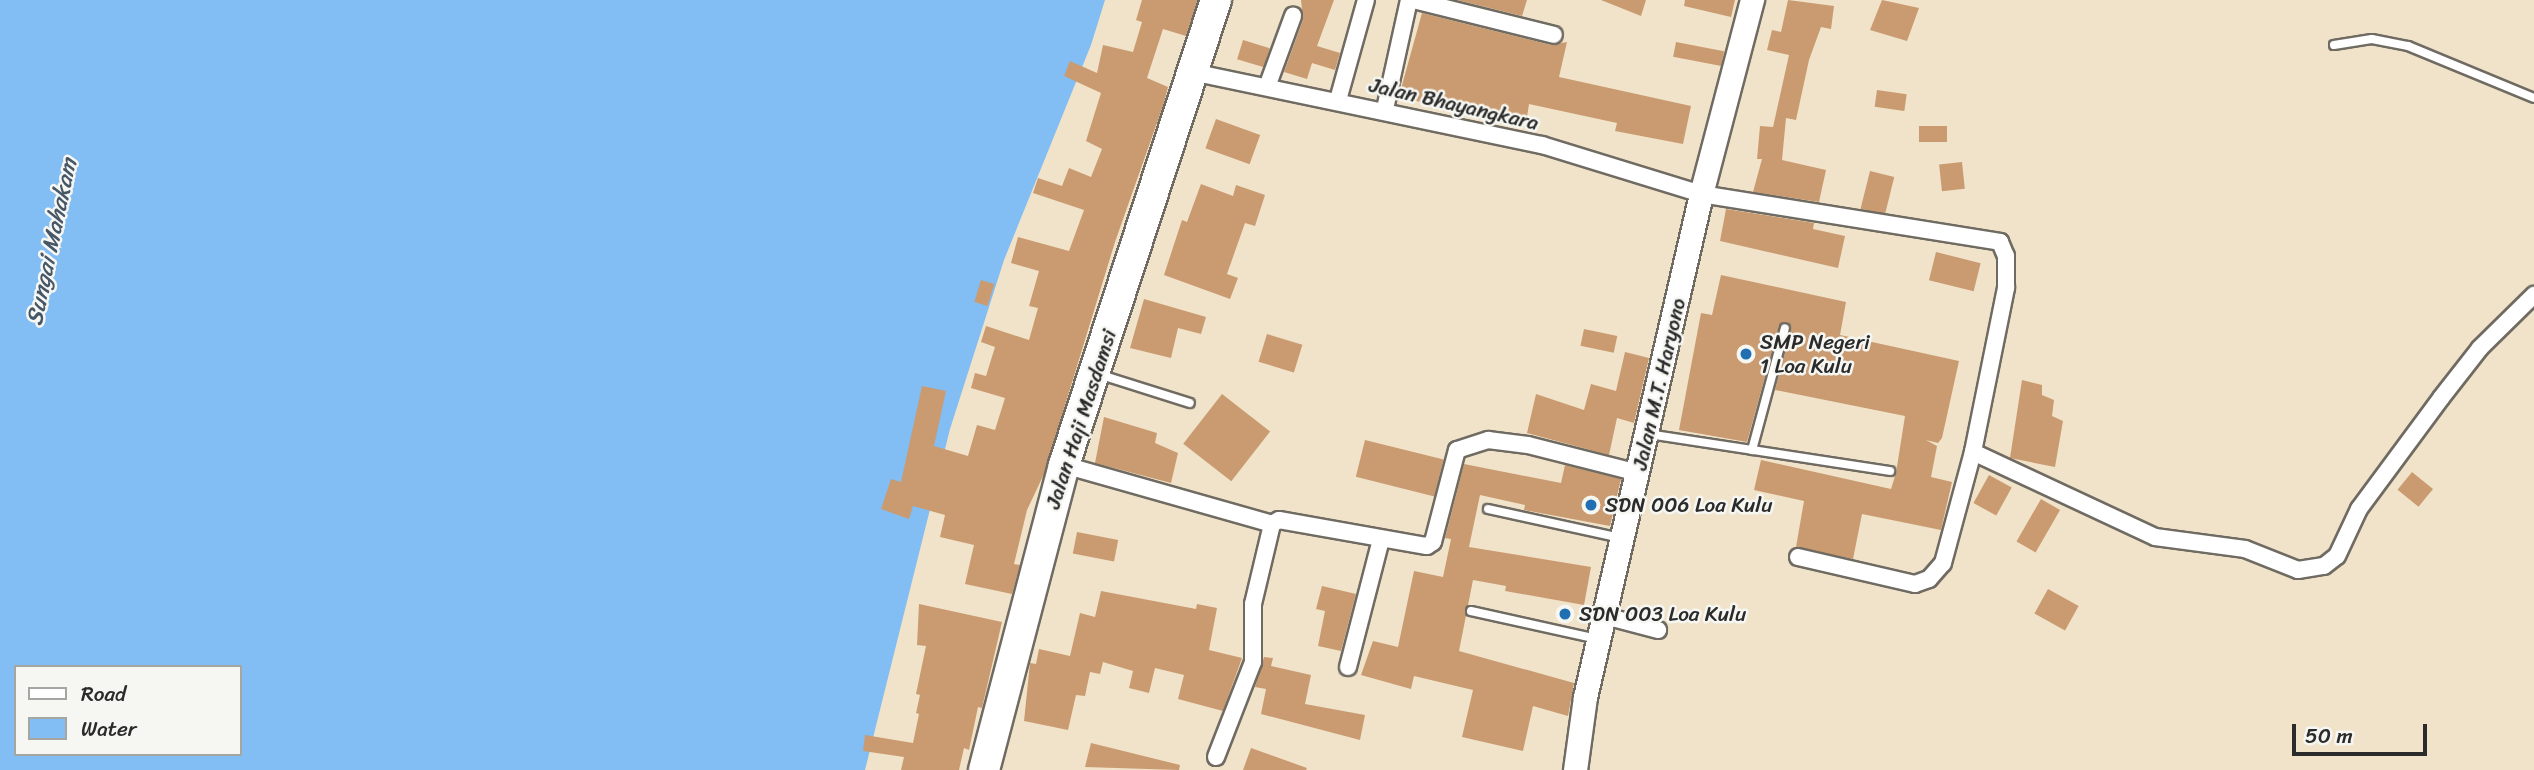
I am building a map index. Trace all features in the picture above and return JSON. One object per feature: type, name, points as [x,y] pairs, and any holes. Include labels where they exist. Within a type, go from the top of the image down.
[{"type":"highway","name":"Jalan Haji Masdamsi","points":[[984,770],[1064,465],[1216,0]]},
{"type":"street","points":[[1338,100],[1366,0]]},
{"type":"street","points":[[1385,109],[1411,0],[1554,35]]},
{"type":"street","name":"Jalan M.T. Haryono","points":[[1575,770],[1605,616],[1701,194],[1752,0]]},
{"type":"street","points":[[1267,87],[1293,16]]},
{"type":"street","name":"Jalan Bhayangkara","points":[[1192,72],[1385,109],[1542,145],[1701,194],[2000,243],[2006,256],[2006,288],[1972,452]]},
{"type":"street","points":[[1798,557],[1915,583],[1929,579],[1943,563],[1972,452],[2155,537],[2245,550],[2310,571],[2337,556],[2359,509],[2441,398],[2480,348],[2534,295]]},
{"type":"street","points":[[1064,465],[1272,524],[1291,522],[1427,546],[1433,541],[1457,450],[1488,440],[1639,473]]},
{"type":"street","points":[[1216,757],[1253,662],[1253,604],[1272,524]]},
{"type":"street","points":[[1348,667],[1381,539]]},
{"type":"street","points":[[1605,616],[1658,630]]},
{"type":"lane","points":[[2334,45],[2372,39],[2408,46],[2534,98]]},
{"type":"lane","points":[[1752,450],[1785,328]]},
{"type":"lane","points":[[1094,373],[1190,403]]},
{"type":"lane","points":[[1648,434],[1890,471]]},
{"type":"lane","points":[[1488,509],[1624,539]]},
{"type":"lane","points":[[1471,611],[1600,639]]},
{"type":"water","name":"Sungai Mahakam","points":[[0,0],[1105,0],[1091,45],[1004,260],[950,429],[865,770],[0,770]]},
{"type":"building","points":[[1142,0],[1198,0],[1186,36],[1163,29],[1147,78],[1168,87],[1164,103],[1115,242],[1044,474],[1027,510],[1014,564],[1020,565],[1012,594],[965,584],[974,545],[940,537],[945,515],[913,506],[909,519],[881,509],[891,479],[901,482],[922,386],[946,391],[934,446],[968,456],[977,425],[995,430],[1005,398],[971,388],[975,373],[986,376],[995,347],[981,342],[986,326],[1029,340],[1038,308],[1029,306],[1039,271],[1011,263],[1018,237],[1069,251],[1084,210],[1033,193],[1038,178],[1062,186],[1069,168],[1091,177],[1102,149],[1086,141],[1101,93],[1064,76],[1070,61],[1097,73],[1103,45],[1133,52],[1142,22],[1136,20]]},
{"type":"building","points":[[1301,0],[1334,0],[1317,46],[1340,53],[1335,70],[1312,63],[1307,79],[1284,72],[1303,20]]},
{"type":"building","points":[[1457,0],[1527,0],[1522,16]]},
{"type":"building","points":[[1601,0],[1646,0],[1641,16]]},
{"type":"building","points":[[1685,0],[1735,0],[1731,17],[1684,6]]},
{"type":"building","points":[[1788,0],[1834,6],[1831,29],[1821,27],[1809,60],[1796,120],[1786,118],[1782,160],[1826,170],[1819,202],[1753,192],[1762,159],[1757,159],[1760,126],[1773,127],[1789,55],[1767,50],[1772,30],[1781,32]]},
{"type":"building","points":[[1882,0],[1919,8],[1907,41],[1870,30]]},
{"type":"building","points":[[1422,13],[1551,45],[1567,42],[1559,77],[1691,106],[1683,144],[1615,131],[1617,123],[1529,104],[1527,117],[1483,109],[1481,119],[1399,96]]},
{"type":"building","points":[[1243,40],[1270,48],[1264,67],[1237,59]]},
{"type":"building","points":[[1676,42],[1724,51],[1721,66],[1673,57]]},
{"type":"building","points":[[1877,90],[1907,94],[1904,111],[1875,107]]},
{"type":"building","points":[[1216,119],[1260,135],[1250,164],[1205,148]]},
{"type":"building","points":[[1919,126],[1947,126],[1947,142],[1919,142]]},
{"type":"building","points":[[1962,162],[1965,189],[1942,191],[1939,164]]},
{"type":"building","points":[[1870,171],[1894,177],[1885,215],[1861,209]]},
{"type":"building","points":[[1201,184],[1233,196],[1236,185],[1265,195],[1255,226],[1245,223],[1227,274],[1238,278],[1230,299],[1164,275],[1182,220],[1187,222]]},
{"type":"building","points":[[1726,209],[1814,223],[1813,229],[1845,236],[1838,268],[1720,241]]},
{"type":"building","points":[[1936,252],[1981,263],[1974,291],[1929,280]]},
{"type":"building","points":[[1721,275],[1846,302],[1840,335],[1959,361],[1942,438],[1938,443],[1926,440],[1937,446],[1931,477],[1952,482],[1941,530],[1862,514],[1853,559],[1796,547],[1804,501],[1754,490],[1761,460],[1891,489],[1905,416],[1775,390],[1791,330],[1787,322],[1779,326],[1747,442],[1679,430],[1701,313],[1712,315]]},
{"type":"building","points":[[981,280],[994,284],[988,306],[974,302]]},
{"type":"building","points":[[1144,299],[1206,317],[1201,334],[1178,328],[1171,358],[1130,348]]},
{"type":"building","points":[[1584,329],[1617,336],[1614,353],[1580,346]]},
{"type":"building","points":[[1267,334],[1302,345],[1294,373],[1259,362]]},
{"type":"building","points":[[1625,352],[1649,358],[1634,423],[1617,418],[1609,455],[1527,433],[1536,394],[1584,410],[1591,384],[1616,391]]},
{"type":"building","points":[[2022,380],[2042,385],[2042,395],[2054,400],[2052,416],[2063,421],[2055,467],[2010,458]]},
{"type":"building","points":[[1222,394],[1270,432],[1231,481],[1183,444]]},
{"type":"building","points":[[1104,417],[1157,433],[1155,443],[1178,453],[1171,483],[1095,463]]},
{"type":"building","points":[[1365,440],[1444,460],[1434,496],[1356,477]]},
{"type":"building","points":[[1464,464],[1561,483],[1565,465],[1621,479],[1610,526],[1524,510],[1525,505],[1480,495],[1469,547],[1591,567],[1584,605],[1505,591],[1506,586],[1473,580],[1459,651],[1574,683],[1568,716],[1533,706],[1523,751],[1462,737],[1473,690],[1414,676],[1411,689],[1361,675],[1373,641],[1398,647],[1414,571],[1443,577],[1451,539],[1445,538]]},
{"type":"building","points":[[2412,472],[2433,489],[2419,507],[2398,490]]},
{"type":"building","points":[[1989,475],[2012,488],[1996,516],[1973,503]]},
{"type":"building","points":[[2041,499],[2060,510],[2036,552],[2016,541]]},
{"type":"building","points":[[1077,532],[1118,540],[1114,562],[1073,554]]},
{"type":"building","points":[[1322,586],[1356,594],[1341,651],[1318,646],[1325,611],[1316,609]]},
{"type":"building","points":[[2048,589],[2079,606],[2065,630],[2034,613]]},
{"type":"building","points":[[1101,591],[1196,609],[1197,604],[1217,608],[1209,650],[1242,658],[1223,711],[1178,699],[1184,675],[1155,668],[1149,693],[1129,688],[1133,671],[1103,662],[1100,674],[1090,672],[1085,696],[1076,695],[1068,730],[1024,721],[1030,663],[1036,664],[1039,649],[1070,656],[1080,613],[1095,617]]},
{"type":"building","points":[[919,604],[1002,622],[982,708],[978,707],[969,750],[964,748],[959,770],[901,770],[904,757],[863,751],[865,735],[913,743],[919,714],[916,713],[920,695],[916,694],[926,646],[917,645]]},
{"type":"building","points":[[1264,657],[1273,658],[1271,666],[1311,675],[1305,704],[1365,715],[1360,740],[1261,714],[1266,689],[1255,687]]},
{"type":"building","points":[[1091,743],[1180,765],[1179,770],[1085,767]]},
{"type":"building","points":[[1251,748],[1307,768],[1243,770]]},
{"type":"place","name":"SMP Negeri 1 Loa Kulu","points":[[1746,354]]},
{"type":"place","name":"SDN 006 Loa Kulu","points":[[1591,505]]},
{"type":"place","name":"SDN 003 Loa Kulu","points":[[1565,614]]}]
